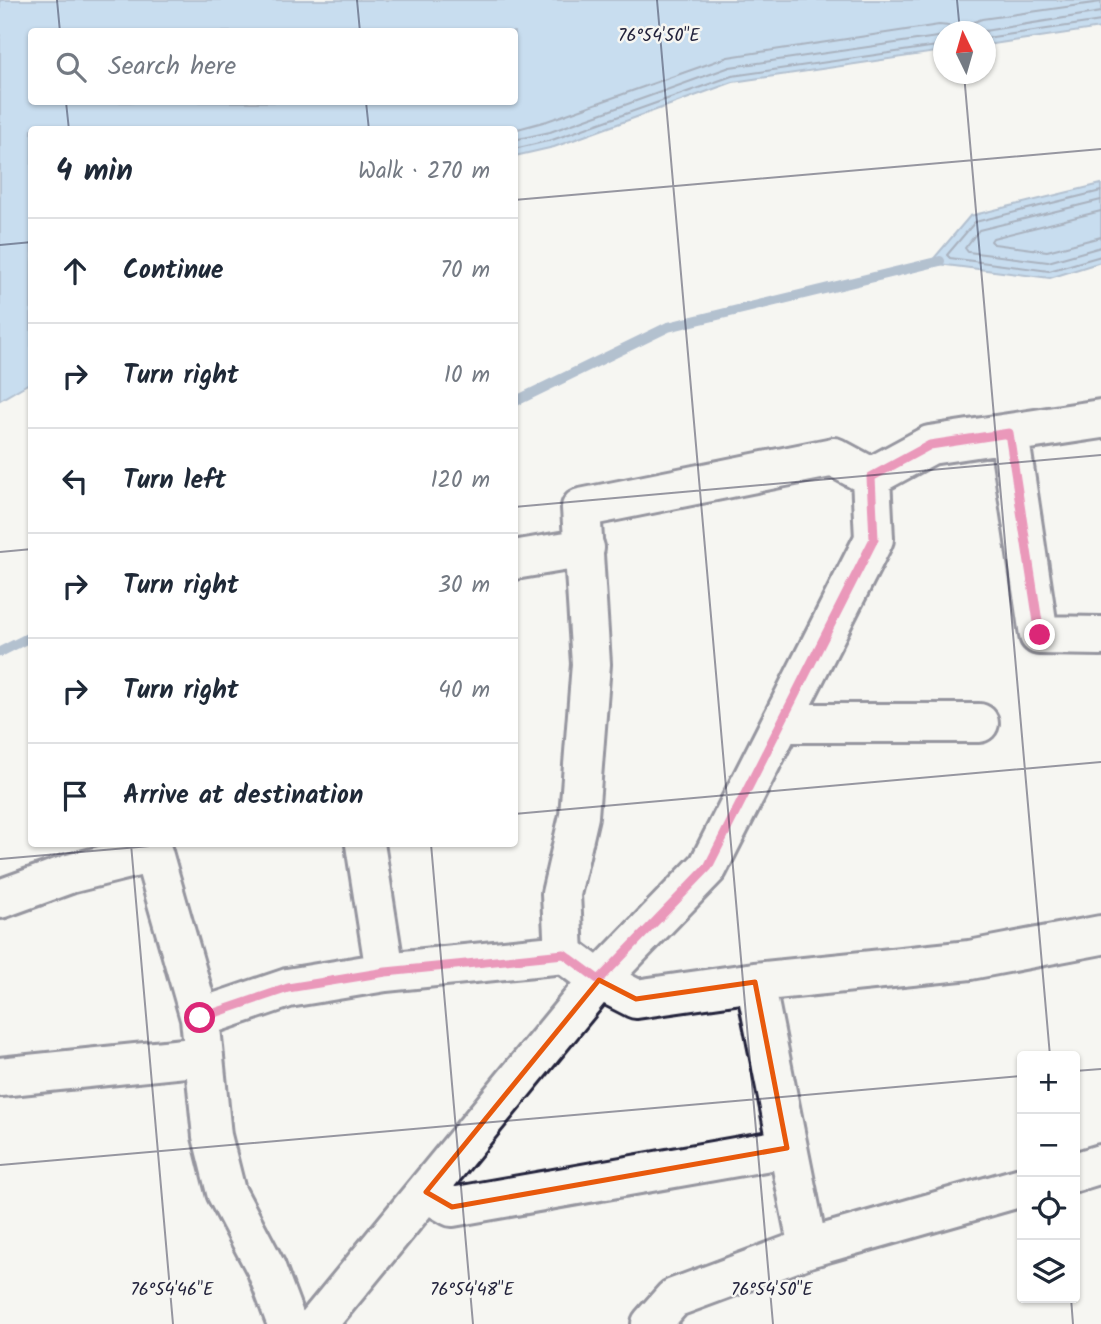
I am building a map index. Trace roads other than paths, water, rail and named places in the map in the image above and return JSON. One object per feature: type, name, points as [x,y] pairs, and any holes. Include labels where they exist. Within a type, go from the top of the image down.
[{"type":"street","points":[[871,477],[930,445],[1101,419]]},
{"type":"street","points":[[1009,433],[1040,635],[1101,636]]},
{"type":"street","points":[[564,954],[561,894],[579,816],[591,664],[581,508],[834,457],[871,477]]},
{"type":"street","points":[[317,1324],[599,980],[708,867],[874,539],[871,477]]},
{"type":"street","points":[[518,559],[585,548]]},
{"type":"street","points":[[781,723],[979,723]]},
{"type":"street","points":[[365,847],[386,972]]},
{"type":"street","points":[[0,899],[69,874],[153,853],[200,1018],[212,1136],[226,1192],[266,1268],[287,1324]]},
{"type":"street","points":[[200,1018],[288,988],[386,972],[564,954],[599,980],[636,999],[755,982],[970,960],[1101,935]]},
{"type":"street","points":[[755,982],[807,1248]]},
{"type":"street","points":[[0,1077],[204,1056]]},
{"type":"street","points":[[426,1192],[452,1207],[788,1149]]},
{"type":"street","points":[[1080,1170],[1101,1164]]},
{"type":"street","points":[[651,1324],[674,1298],[807,1248],[1017,1188]]},
{"type":"water","points":[[0,0],[1101,0],[1101,28],[996,44],[996,21],[933,21],[933,52],[733,82],[554,147],[518,155],[518,126],[28,126],[28,384],[0,400]]},
{"type":"water","points":[[1101,184],[1101,262],[1050,278],[930,263],[970,216]]},
{"type":"waterway","points":[[518,400],[668,327],[940,261]]},
{"type":"waterway","points":[[0,652],[28,638]]}]
